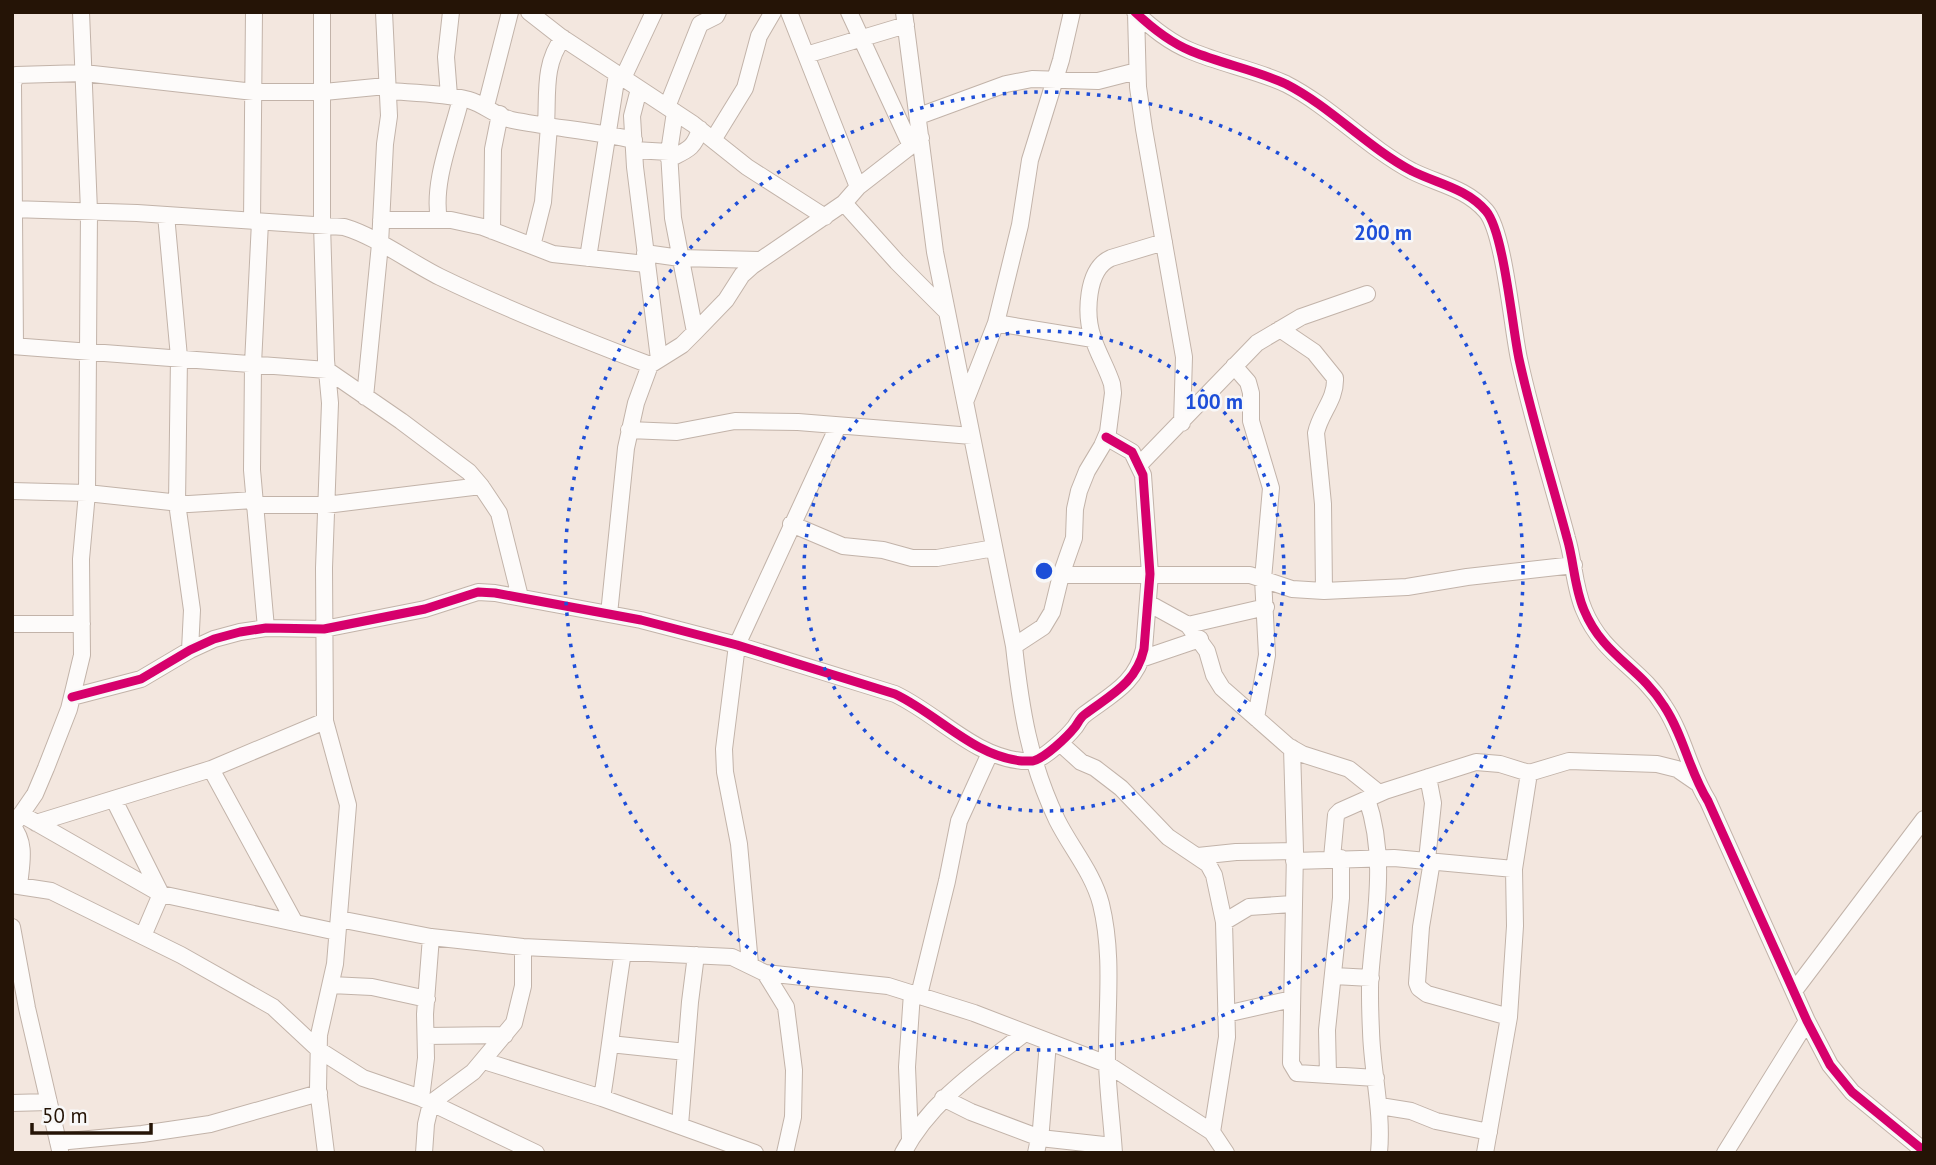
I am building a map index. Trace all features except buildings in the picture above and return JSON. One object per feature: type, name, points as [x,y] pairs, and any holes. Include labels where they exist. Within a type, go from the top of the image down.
[{"type":"street","points":[[15,822],[36,794],[72,697],[82,655],[81,559],[87,493],[89,211],[81,12]]},
{"type":"street","points":[[254,12],[256,222],[251,470],[266,628]]},
{"type":"street","points":[[322,12],[322,224],[330,403],[324,629],[325,721],[348,805],[338,926],[319,1051],[319,1093],[326,1153]]},
{"type":"street","points":[[365,397],[380,244],[388,88],[384,12]]},
{"type":"street","points":[[439,220],[436,205],[437,186],[455,97],[446,57],[451,12]]},
{"type":"street","points":[[492,231],[493,110],[510,12]]},
{"type":"street","points":[[529,12],[699,129],[747,167],[825,218]]},
{"type":"street","points":[[588,258],[606,134],[620,76],[654,12]]},
{"type":"street","points":[[695,332],[675,234],[669,156],[671,110],[700,24],[716,16],[718,12]]},
{"type":"street","points":[[713,140],[745,88],[759,36],[774,12]]},
{"type":"street","points":[[789,12],[858,187]]},
{"type":"street","points":[[849,12],[916,142]]},
{"type":"street","points":[[965,402],[996,323],[1020,225],[1030,160],[1072,12]]},
{"type":"street","points":[[1154,12],[1161,35]]},
{"type":"street","points":[[1135,13],[1161,35],[1190,51],[1284,83],[1411,170],[1469,196],[1488,214],[1495,226],[1525,384],[1574,565],[1579,597],[1594,630],[1609,650],[1645,682],[1678,727],[1696,782],[1708,801],[1807,1021],[1830,1065],[1852,1092],[1924,1150]]},
{"type":"street","points":[[1135,13],[1143,129],[1184,357],[1182,423]]},
{"type":"street","points":[[806,55],[861,38],[905,19],[919,116],[916,142],[935,252],[1014,646],[1021,706],[1033,761],[1058,821],[1084,866],[1100,902],[1109,946],[1107,1064],[1113,1149],[1038,1145],[943,1098]]},
{"type":"street","points":[[532,246],[543,202],[548,125],[545,91],[554,50],[564,38]]},
{"type":"street","points":[[919,116],[1006,84],[1032,79],[1098,81],[1138,71]]},
{"type":"street","points":[[520,597],[499,513],[481,486],[469,472],[327,370],[14,346],[13,79],[22,74],[84,73],[254,92],[388,88],[455,97],[493,110],[510,120],[606,134],[669,156],[690,149],[696,142],[699,129]]},
{"type":"street","points":[[609,614],[629,430],[654,362],[632,116],[639,89]]},
{"type":"street","points":[[12,209],[322,224],[359,231],[439,276],[571,335],[654,362],[682,345],[726,300],[742,275],[759,260],[825,218],[858,187],[916,142]]},
{"type":"street","points":[[844,203],[947,312]]},
{"type":"street","points":[[166,215],[179,357],[177,503],[192,610],[190,650]]},
{"type":"street","points":[[381,220],[469,223],[553,254],[588,258],[759,260]]},
{"type":"street","points":[[1014,646],[1043,627],[1052,612],[1074,538],[1079,491],[1106,437],[1114,393],[1107,366],[1093,339],[1090,300],[1092,280],[1099,266],[1111,258],[1164,242]]},
{"type":"street","points":[[1140,464],[1257,342],[1301,317],[1367,294]]},
{"type":"street","points":[[996,323],[1093,339]]},
{"type":"street","points":[[1280,329],[1314,352],[1335,378],[1333,397],[1318,423],[1316,433],[1323,504],[1324,591]]},
{"type":"street","points":[[1234,366],[1248,382],[1251,393],[1251,421],[1271,488],[1263,579],[1267,654],[1256,718]]},
{"type":"street","points":[[629,430],[677,432],[735,421],[972,436]]},
{"type":"street","points":[[750,964],[739,844],[725,772],[724,749],[737,645],[838,426]]},
{"type":"street","points":[[72,697],[141,679],[214,639],[266,628],[324,629],[425,609],[478,592],[609,614],[737,645],[895,694],[916,704],[967,741],[990,753],[1008,759],[1033,761],[1060,743],[1085,714],[1125,686],[1141,659],[1150,574],[1143,475],[1132,452],[1106,437]]},
{"type":"street","points":[[13,493],[87,493],[177,503],[326,505],[481,486]]},
{"type":"street","points":[[791,524],[843,546],[883,550],[912,558],[937,558],[994,548]]},
{"type":"street","points":[[1061,575],[1250,575],[1292,589],[1324,591],[1407,587],[1466,577],[1574,565]]},
{"type":"street","points":[[1147,603],[1167,611],[1188,625],[1207,651],[1214,675],[1222,688],[1256,718],[1302,754],[1349,769],[1373,796],[1372,813],[1380,858],[1370,978],[1371,1033],[1380,1106],[1379,1153]]},
{"type":"street","points":[[1188,625],[1266,607]]},
{"type":"street","points":[[12,624],[82,624]]},
{"type":"street","points":[[1141,659],[1200,639]]},
{"type":"street","points":[[15,822],[36,823],[211,769],[325,721]]},
{"type":"street","points":[[1060,743],[1081,762],[1095,768],[1121,788],[1168,837],[1208,864],[1214,875],[1223,922],[1227,1037],[1212,1132]]},
{"type":"street","points":[[1292,748],[1294,856],[1291,1063],[1297,1073],[1376,1078]]},
{"type":"street","points":[[906,1146],[906,1067],[915,994],[947,881],[960,815],[990,753]]},
{"type":"street","points":[[1328,1075],[1327,1030],[1341,898],[1336,858],[1337,813],[1373,796],[1476,762],[1488,762],[1529,773],[1569,761],[1657,764],[1677,769],[1696,782]]},
{"type":"street","points":[[211,769],[295,923]]},
{"type":"street","points":[[1485,1153],[1509,1017],[1515,926],[1514,869],[1529,773]]},
{"type":"street","points":[[1428,777],[1433,803],[1417,984],[1426,994],[1509,1017]]},
{"type":"street","points":[[114,800],[161,894],[143,936]]},
{"type":"street","points":[[1794,991],[1924,819]]},
{"type":"street","points":[[15,822],[23,846],[16,885],[51,891],[181,955],[273,1007],[319,1051],[363,1079],[426,1100],[536,1153]]},
{"type":"street","points":[[36,823],[161,894],[295,923],[523,947],[732,957],[765,972],[888,986],[974,1013],[1107,1064],[1212,1132],[1227,1153]]},
{"type":"street","points":[[1198,856],[1236,852],[1429,860],[1514,869]]},
{"type":"street","points":[[1223,922],[1249,907],[1292,904]]},
{"type":"street","points":[[12,927],[27,1008],[60,1147],[210,1124],[319,1093]]},
{"type":"street","points":[[424,1153],[431,937]]},
{"type":"street","points":[[426,1100],[484,1061],[514,1023],[523,986],[523,947]]},
{"type":"street","points":[[602,1098],[622,952]]},
{"type":"street","points":[[680,1125],[696,956]]},
{"type":"street","points":[[765,972],[786,1007],[794,1070],[793,1117],[785,1153]]},
{"type":"street","points":[[1334,976],[1370,978]]},
{"type":"street","points":[[331,985],[372,987],[427,999]]},
{"type":"street","points":[[1226,1014],[1292,999]]},
{"type":"street","points":[[1725,1153],[1807,1021]]},
{"type":"street","points":[[906,1146],[943,1098],[1025,1033]]},
{"type":"street","points":[[426,1036],[505,1035]]},
{"type":"street","points":[[1038,1145],[1048,1042]]},
{"type":"street","points":[[610,1044],[686,1052]]},
{"type":"street","points":[[484,1061],[602,1098],[755,1153]]},
{"type":"street","points":[[12,1103],[49,1101]]},
{"type":"street","points":[[1380,1106],[1411,1111],[1436,1121],[1489,1132]]},
{"type":"cycle path","points":[[1135,12],[1161,34],[1183,47],[1263,75],[1302,93],[1380,151],[1412,171],[1470,197],[1486,211],[1498,238],[1524,381],[1584,610],[1601,639],[1644,681],[1671,717],[1807,1021],[1830,1065],[1852,1092],[1924,1151]]},
{"type":"cycle path","points":[[72,697],[141,679],[190,650],[214,639],[240,632],[266,628],[324,629],[425,609],[478,592],[495,593],[641,620],[737,645],[895,694],[988,751],[1004,758],[1033,761],[1056,747],[1083,716],[1121,688],[1135,671],[1144,649],[1150,574],[1143,475],[1132,452],[1106,437]]}]
